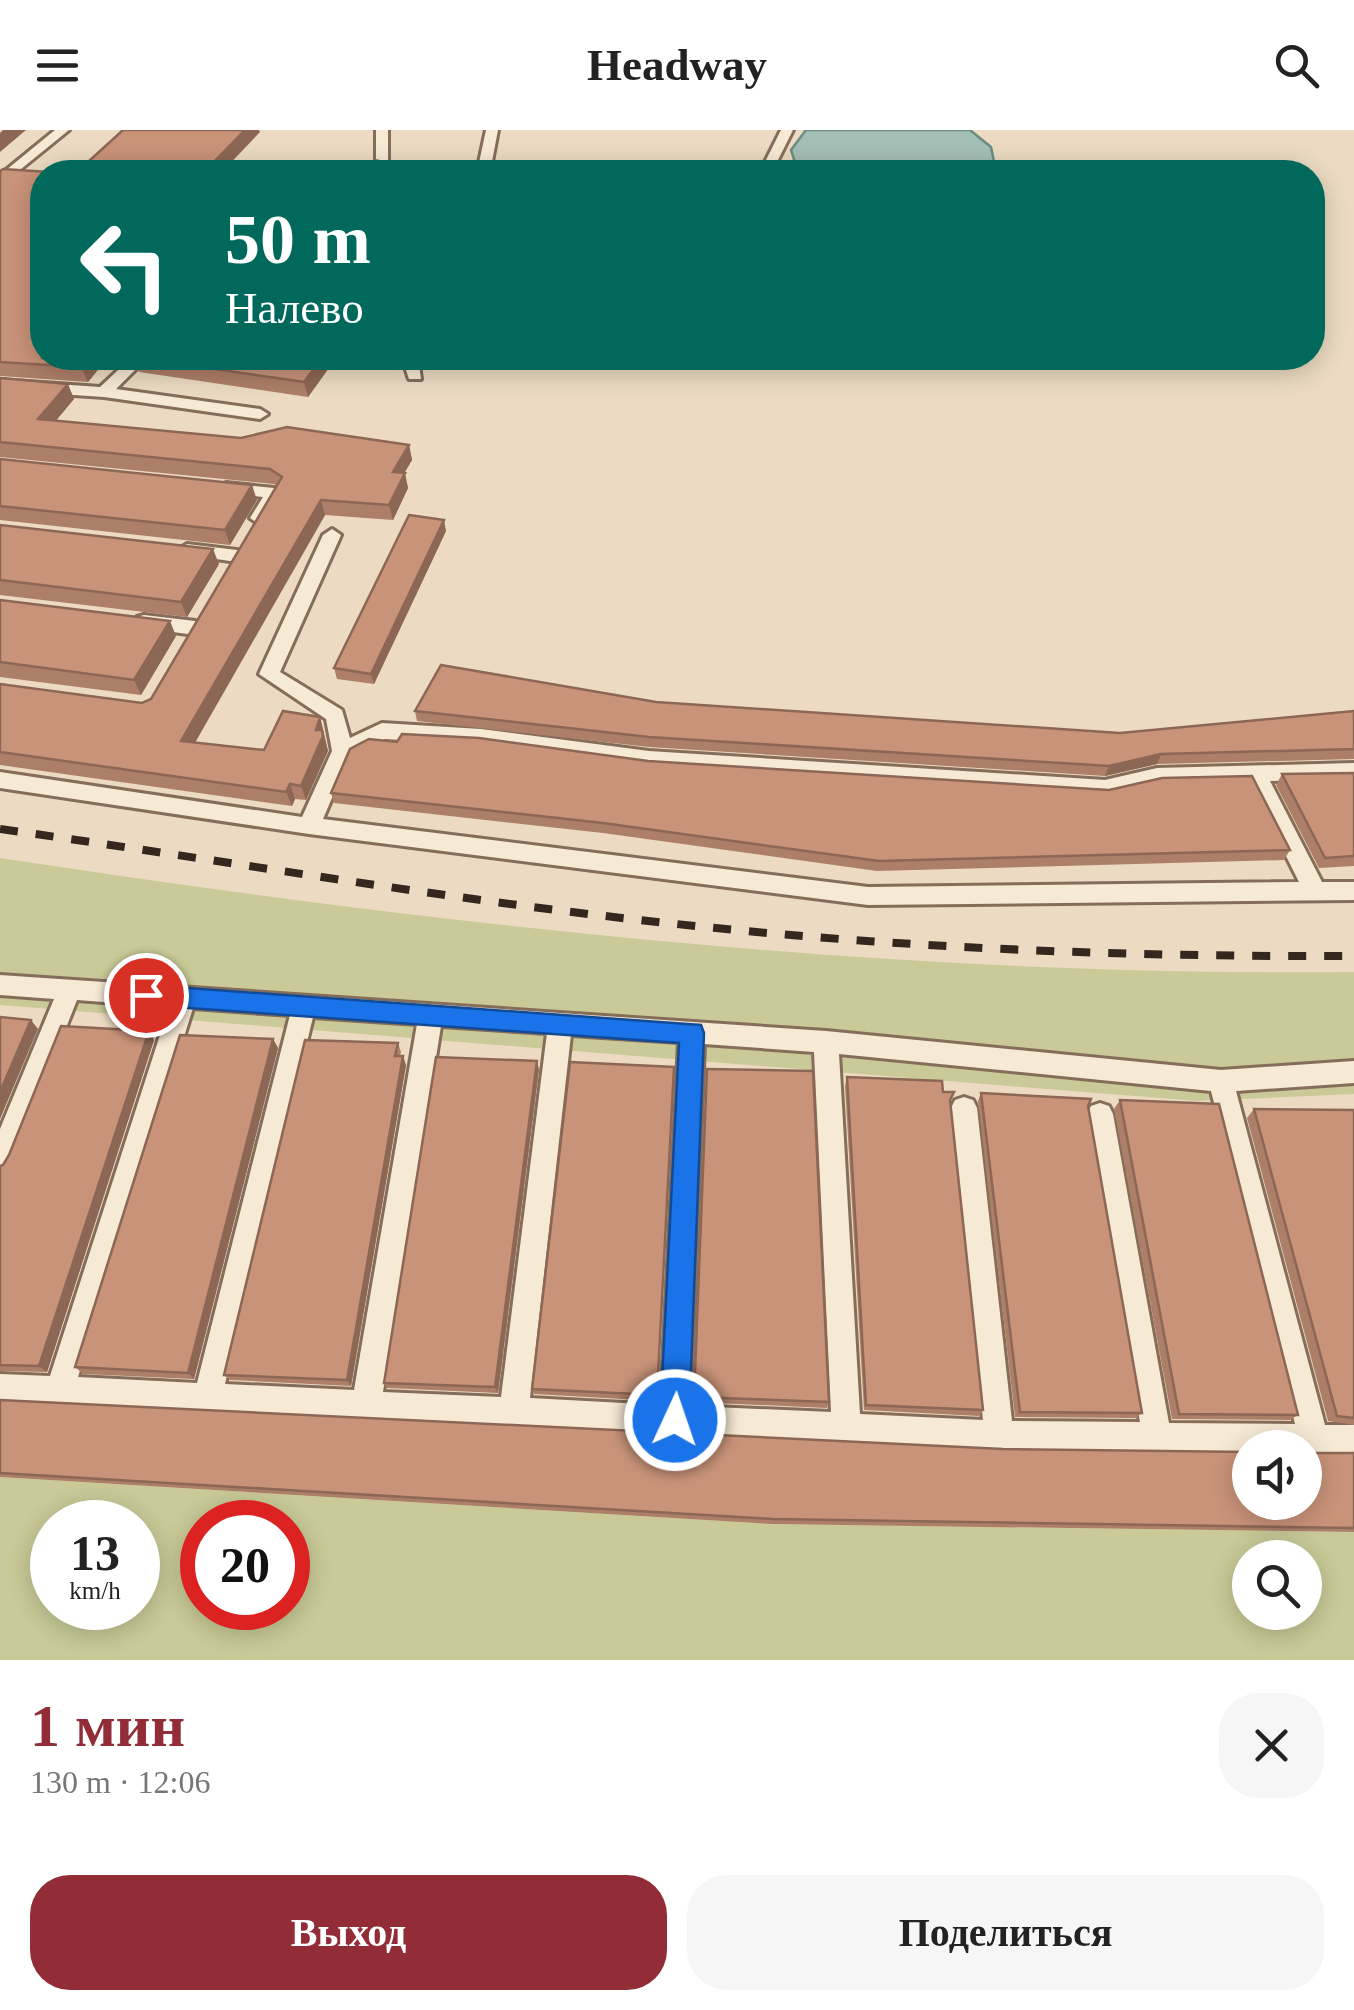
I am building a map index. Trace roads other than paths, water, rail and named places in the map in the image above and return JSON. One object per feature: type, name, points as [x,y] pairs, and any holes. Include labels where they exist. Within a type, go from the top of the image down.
[{"type":"lane","points":[[0,182],[63,130]]},
{"type":"lane","points":[[382,130],[383,159]]},
{"type":"lane","points":[[486,160],[492,130]]},
{"type":"lane","points":[[772,160],[786,130]]},
{"type":"lane","points":[[104,392],[127,370]]},
{"type":"lane","points":[[413,370],[415,376]]},
{"type":"lane","points":[[0,385],[104,392],[260,414]]},
{"type":"lane","points":[[158,547],[233,563],[274,492],[196,485]]},
{"type":"lane","points":[[308,826],[342,751],[336,715],[269,674],[332,535]]},
{"type":"lane","points":[[117,618],[195,628]]},
{"type":"lane","points":[[342,751],[382,731],[481,737],[649,760],[1105,788],[1157,776],[1354,771]]},
{"type":"lane","points":[[1254,772],[1316,892]]},
{"type":"lane","points":[[0,780],[308,826],[868,896],[1354,892]]},
{"type":"lane","points":[[0,985],[826,1042],[1220,1080],[1354,1072]]},
{"type":"lane","points":[[0,1161],[70,990]]},
{"type":"lane","points":[[59,1391],[184,998]]},
{"type":"lane","points":[[207,1399],[304,1006]]},
{"type":"lane","points":[[366,1406],[431,1015]]},
{"type":"lane","points":[[514,1413],[560,1024]]},
{"type":"lane","points":[[675,1420],[692,1033]]},
{"type":"lane","points":[[826,1042],[846,1428]]},
{"type":"lane","points":[[1220,1080],[1311,1430]]},
{"type":"lane","points":[[964,1108],[999,1435]]},
{"type":"lane","points":[[1100,1114],[1157,1437]]},
{"type":"lane","points":[[0,1388],[999,1435],[1232,1438]]},
{"type":"lane","points":[[1322,1440],[1354,1440]]},
{"type":"railway","points":[[0,829],[500,903],[753,932],[1010,949],[1354,956]]}]
